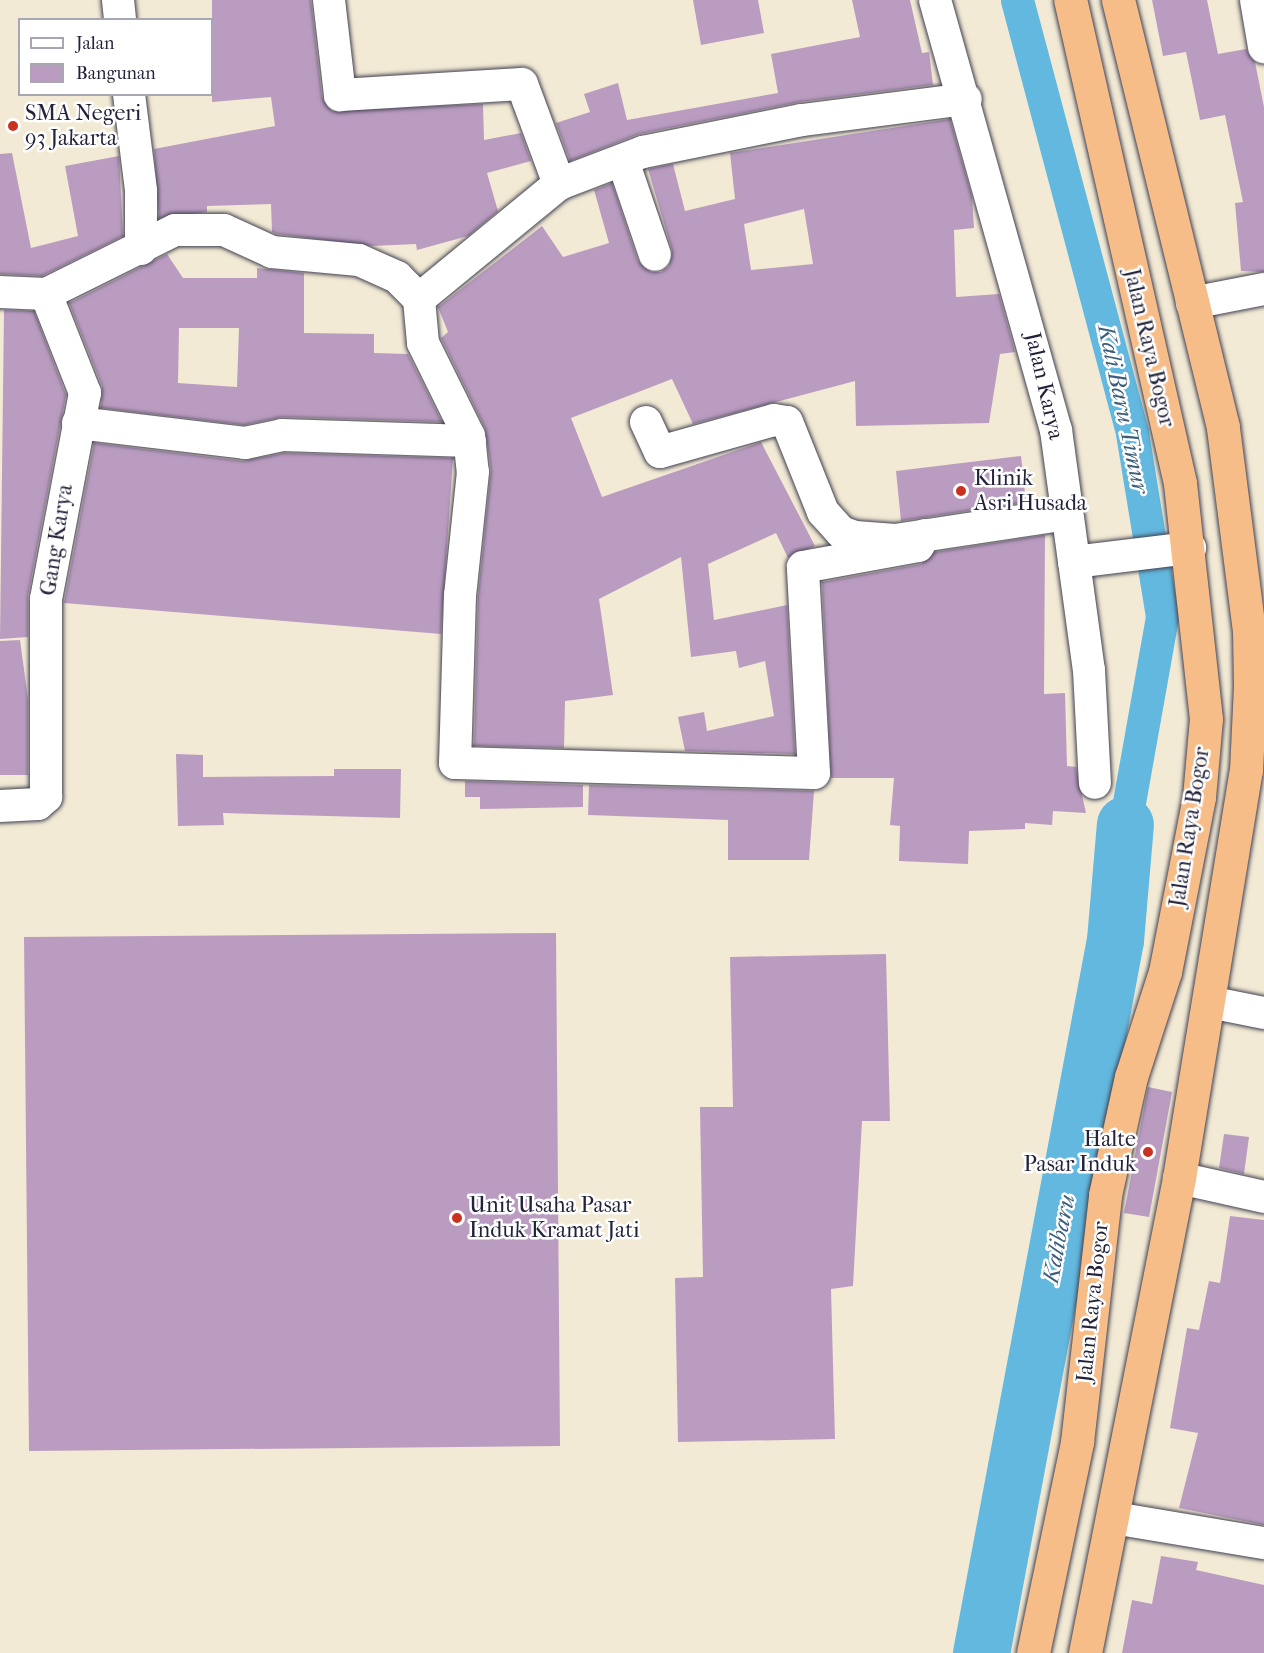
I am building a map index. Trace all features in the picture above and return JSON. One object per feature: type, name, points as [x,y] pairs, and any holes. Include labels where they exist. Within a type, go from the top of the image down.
[{"type":"highway","name":"Jalan Raya Bogor","points":[[1033,1653],[1077,1442],[1105,1195],[1131,1077],[1165,972],[1199,797],[1206,704],[1183,550],[1070,0]]},
{"type":"highway","name":"Jalan Raya Bogor","points":[[1085,1653],[1114,1518],[1179,1178],[1209,1002],[1255,771],[1257,685],[1233,488],[1192,303],[1118,0]]},
{"type":"street","points":[[118,0],[120,18]]},
{"type":"street","points":[[329,0],[340,95],[520,83],[559,184]]},
{"type":"street","name":"Jalan Karya","points":[[935,0],[966,99],[1056,430],[1089,670],[1095,783]]},
{"type":"street","points":[[1256,0],[1264,47]]},
{"type":"street","points":[[129,96],[141,191],[141,249]]},
{"type":"street","points":[[419,299],[559,184],[623,161],[802,120],[966,99]]},
{"type":"street","points":[[623,161],[655,255]]},
{"type":"street","points":[[0,292],[46,294],[141,249],[175,230],[224,230],[272,252],[359,260],[397,277],[419,299],[423,343],[470,441],[474,480],[460,595],[456,763],[814,773],[803,567],[918,546],[925,535]]},
{"type":"street","points":[[1192,303],[1264,289]]},
{"type":"street","name":"Gang Karya","points":[[0,806],[38,804],[46,797],[46,599],[85,388],[63,347],[46,294]]},
{"type":"street","points":[[646,422],[660,452],[774,420],[787,422],[830,523],[855,537],[925,535],[1066,514]]},
{"type":"street","points":[[78,423],[245,443],[282,435],[470,441]]},
{"type":"street","points":[[1074,562],[1183,550]]},
{"type":"street","points":[[1209,1002],[1264,1013]]},
{"type":"street","points":[[1179,1178],[1264,1197]]},
{"type":"street","points":[[1114,1518],[1264,1543]]},
{"type":"building","points":[[212,0],[311,0],[322,97],[332,111],[483,104],[484,140],[521,133],[531,161],[487,173],[498,211],[468,236],[417,250],[416,244],[372,246],[277,234],[272,232],[271,204],[207,206],[207,212],[159,218],[154,149],[275,126],[271,97],[212,102]]},
{"type":"building","points":[[693,0],[758,0],[764,33],[701,45]]},
{"type":"building","points":[[852,0],[910,0],[922,53],[929,52],[933,85],[800,102],[639,134],[570,161],[556,123],[590,112],[584,94],[618,83],[627,120],[778,93],[771,54],[860,37]]},
{"type":"building","points":[[1152,0],[1207,0],[1218,54],[1246,49],[1255,62],[1264,107],[1264,272],[1241,271],[1235,203],[1243,202],[1225,115],[1200,120],[1186,52],[1163,56]]},
{"type":"building","points":[[950,119],[972,197],[974,228],[954,230],[956,297],[999,294],[1015,352],[1000,354],[989,423],[856,426],[855,381],[693,424],[672,379],[571,418],[602,497],[761,442],[815,546],[788,558],[776,533],[708,564],[714,620],[787,605],[795,754],[685,751],[678,717],[704,712],[707,731],[774,716],[765,661],[739,668],[736,651],[691,657],[681,557],[599,599],[613,695],[565,701],[564,748],[474,746],[478,596],[491,470],[485,428],[441,338],[448,332],[438,307],[542,226],[563,257],[609,243],[594,190],[612,183],[638,261],[651,272],[661,272],[669,266],[672,250],[648,169],[673,164],[685,211],[735,199],[730,153]],"holes":[[[804,209],[813,264],[751,270],[744,224]]]},
{"type":"building","points":[[12,153],[31,248],[78,236],[65,166],[119,156],[123,236],[42,276],[0,274],[0,154]]},
{"type":"building","points":[[167,254],[183,278],[257,278],[257,268],[304,273],[304,333],[374,334],[374,353],[408,354],[442,422],[282,417],[244,425],[101,408],[102,386],[69,303]],"holes":[[[179,328],[239,328],[237,387],[178,383]]]},
{"type":"building","points":[[4,310],[34,311],[66,395],[28,596],[28,637],[0,639]]},
{"type":"building","points":[[94,443],[243,461],[284,453],[453,458],[441,634],[64,603]]},
{"type":"building","name":"Klinik Asri Husada","points":[[1021,456],[1026,502],[901,521],[896,471]]},
{"type":"building","points":[[1045,535],[1044,694],[1065,693],[1067,766],[1076,767],[1086,813],[1053,811],[1052,825],[1025,823],[1025,829],[969,831],[968,864],[899,861],[900,826],[890,825],[894,778],[831,778],[822,582],[921,564],[935,552]]},
{"type":"building","points":[[20,640],[28,699],[28,775],[0,775],[0,641]]},
{"type":"building","points":[[176,754],[203,755],[203,777],[334,776],[334,769],[401,769],[400,818],[223,813],[224,825],[178,826]]},
{"type":"building","points":[[465,781],[583,785],[583,807],[480,809],[480,797],[465,797]]},
{"type":"building","points":[[589,785],[814,791],[809,860],[728,860],[728,820],[588,815]]},
{"type":"building","points":[[556,933],[560,1446],[29,1451],[24,937]]},
{"type":"building","points":[[886,954],[890,1121],[862,1121],[853,1286],[831,1289],[835,1439],[678,1442],[675,1278],[703,1277],[700,1107],[733,1107],[730,957]]},
{"type":"building","name":"Halte Pasar Induk","points":[[1148,1087],[1172,1092],[1149,1217],[1124,1213]]},
{"type":"building","points":[[1224,1134],[1249,1137],[1244,1174],[1219,1168]]},
{"type":"building","points":[[1230,1216],[1264,1220],[1264,1525],[1179,1508],[1198,1433],[1170,1428],[1187,1328],[1199,1330],[1209,1281],[1220,1283]]},
{"type":"building","points":[[1161,1556],[1198,1562],[1196,1570],[1264,1585],[1264,1653],[1122,1653],[1132,1600],[1152,1604]]},
{"type":"waterway","name":"Kali Baru Timur","points":[[1017,0],[1132,433],[1162,617],[1125,824]]},
{"type":"waterway","name":"Kalibaru","points":[[981,1653],[1115,940],[1125,824]]},
{"type":"place","name":"SMA Negeri 93 Jakarta","points":[[13,126]]},
{"type":"place","name":"Klinik Asri Husada","points":[[961,491]]},
{"type":"place","name":"Halte Pasar Induk","points":[[1148,1152]]},
{"type":"place","name":"Unit Usaha Pasar Induk Kramat Jati","points":[[457,1218]]}]
